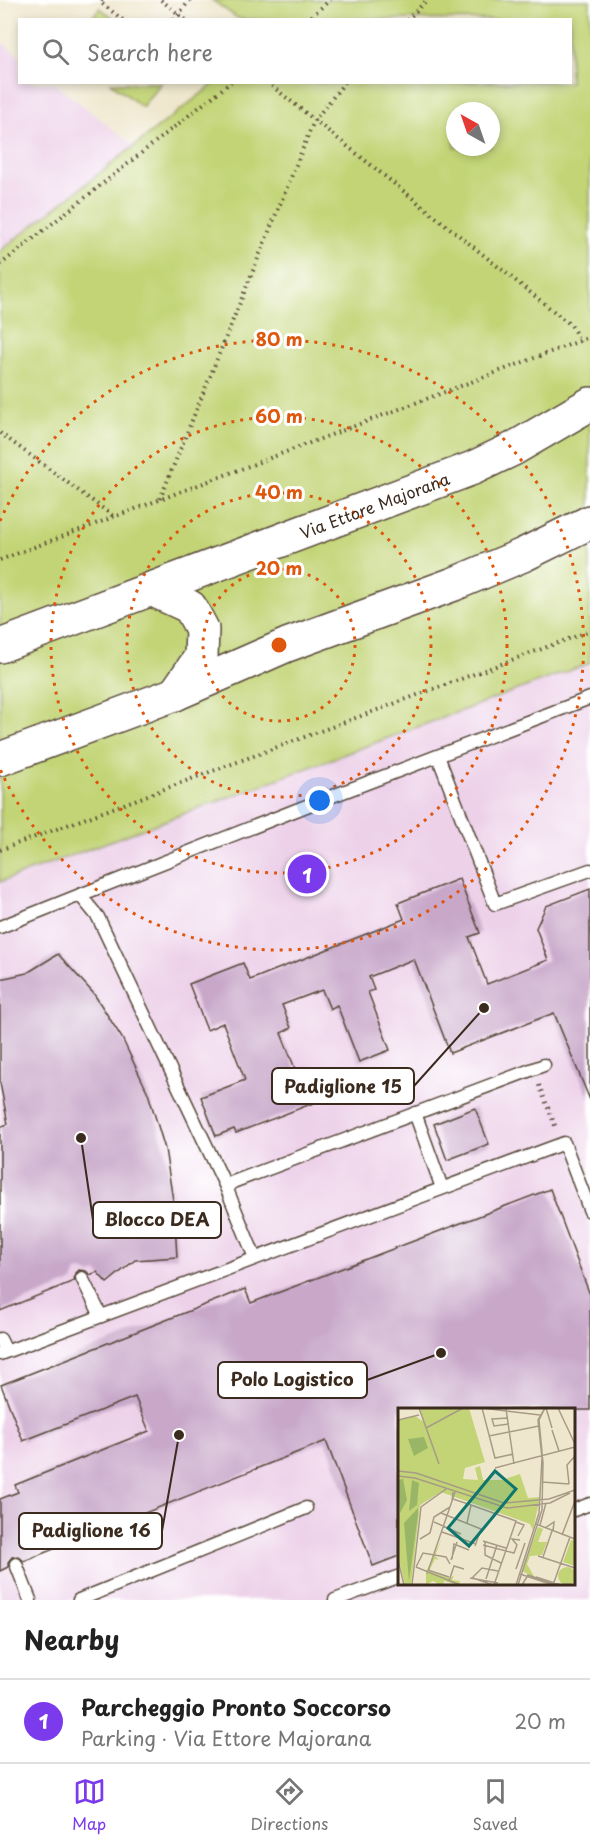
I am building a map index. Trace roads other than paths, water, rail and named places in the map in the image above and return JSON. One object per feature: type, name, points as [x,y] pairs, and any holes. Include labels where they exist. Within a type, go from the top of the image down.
[{"type":"street","name":"Via Ettore Majorana","points":[[0,646],[473,468],[523,444],[590,404]]},
{"type":"street","points":[[0,759],[176,694],[287,645],[454,584],[590,522]]},
{"type":"street","points":[[151,589],[190,607],[202,629],[201,657],[176,694]]},
{"type":"lane","points":[[0,927],[590,698]]},
{"type":"lane","points":[[438,756],[495,904],[590,870]]},
{"type":"lane","points":[[80,895],[98,917],[226,1186],[255,1258]]},
{"type":"lane","points":[[226,1186],[538,1067]]},
{"type":"lane","points":[[415,1113],[442,1188]]},
{"type":"lane","points":[[0,1339],[3,1352],[564,1143],[590,1211]]},
{"type":"lane","points":[[82,1278],[101,1316]]},
{"type":"lane","points":[[575,1509],[590,1504]]},
{"type":"lane","points":[[79,1600],[306,1508]]},
{"type":"lane","points":[[16,1564],[30,1600]]},
{"type":"lane","points":[[336,1600],[398,1576]]},
{"type":"place","name":"Parcheggio Pronto Soccorso","points":[[307,874]]},
{"type":"place","name":"Padiglione 15","points":[[484,1008]]},
{"type":"place","name":"Blocco DEA","points":[[81,1138]]},
{"type":"place","name":"Polo Logistico","points":[[441,1353]]},
{"type":"place","name":"Padiglione 16","points":[[179,1435]]}]
